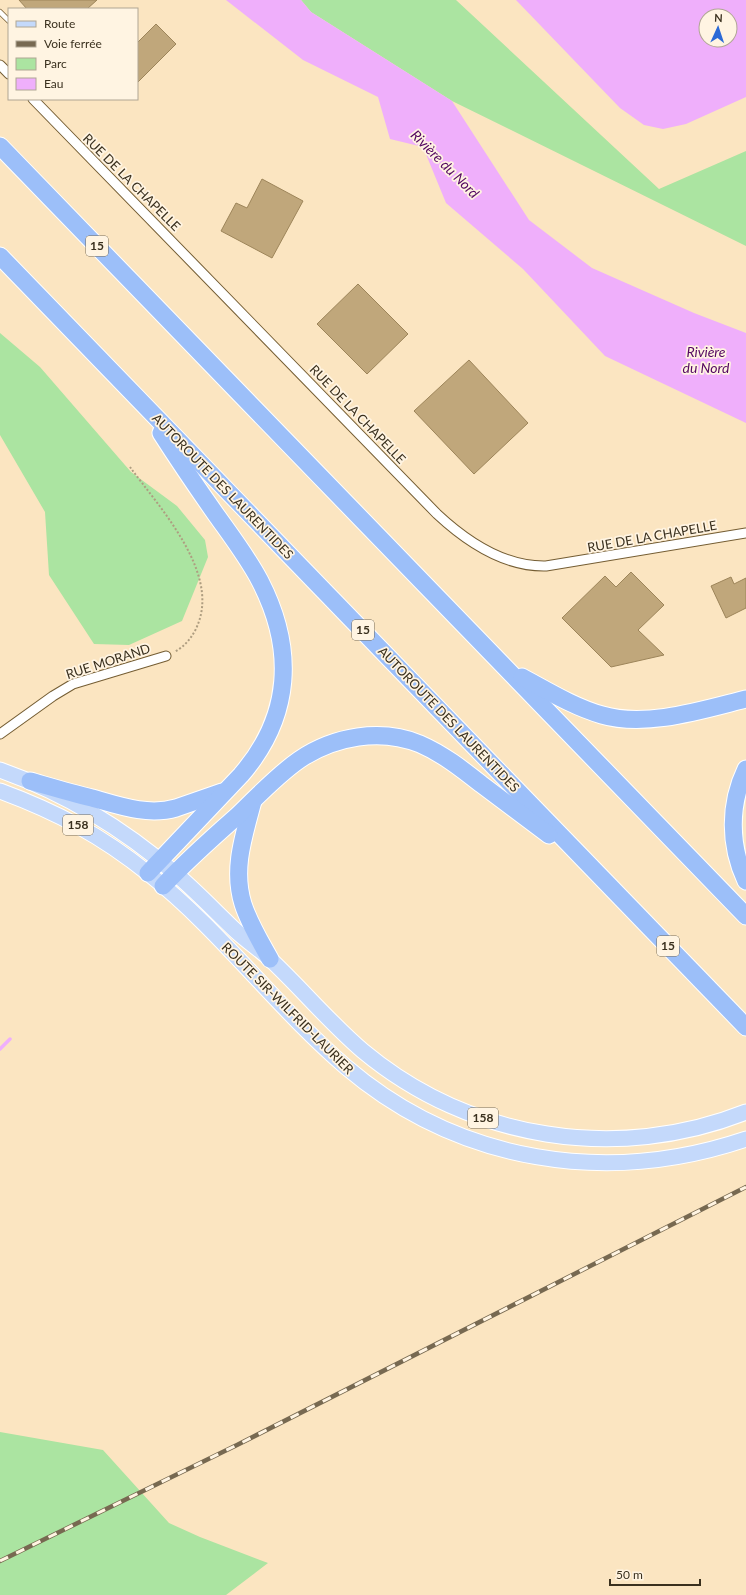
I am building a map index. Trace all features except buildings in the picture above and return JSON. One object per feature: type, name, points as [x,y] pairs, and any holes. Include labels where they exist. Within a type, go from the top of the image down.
[{"type":"highway","name":"15","points":[[0,146],[746,916]]},
{"type":"highway","name":"AUTOROUTE DES LAURENTIDES","points":[[0,256],[746,1027]]},
{"type":"highway","points":[[136,396],[248,560],[268,598],[276,618],[281,636],[284,663],[284,677],[273,722],[253,759],[244,771],[148,873]]},
{"type":"highway","points":[[510,671],[584,708],[602,715],[625,720],[654,719],[746,699]]},
{"type":"highway","points":[[163,886],[175,873],[292,766],[322,748],[340,741],[363,736],[397,738],[419,744],[441,755],[467,772],[589,864]]},
{"type":"highway","points":[[746,769],[736,797],[733,820],[736,854],[746,880]]},
{"type":"highway","points":[[30,781],[116,806],[148,811],[164,811],[176,808],[226,790]]},
{"type":"highway","points":[[253,801],[240,854],[238,878],[239,887],[248,918],[270,959]]},
{"type":"main road","name":"ROUTE SIR-WILFRID-LAURIER","points":[[0,770],[30,781],[88,810],[129,837],[160,860],[237,931],[270,959],[344,1034],[376,1061],[414,1086],[446,1103],[493,1122],[548,1135],[581,1139],[620,1140],[657,1136],[695,1129],[726,1120],[746,1112]]},
{"type":"main road","name":"ROUTE SIR-WILFRID-LAURIER","points":[[0,791],[34,804],[82,827],[119,851],[148,873],[201,921],[318,1041],[346,1067],[400,1107],[448,1130],[480,1143],[515,1153],[559,1160],[618,1163],[659,1160],[706,1151],[746,1139]]},
{"type":"street","points":[[0,65],[8,73]]},
{"type":"street","name":"RUE DE LA CHAPELLE","points":[[34,100],[437,514],[457,532],[483,548],[515,563],[546,566],[746,533]]},
{"type":"street","name":"RUE MORAND","points":[[0,734],[53,696],[73,684],[166,656]]},
{"type":"lane","points":[[0,12],[8,20]]},
{"type":"path","points":[[130,467],[186,544],[194,563],[200,585],[202,608],[196,630],[179,650],[166,656]]},
{"type":"green space","points":[[301,0],[456,0],[659,189],[746,151],[746,246],[452,101],[311,12]]},
{"type":"green space","points":[[0,333],[40,367],[131,472],[177,506],[205,540],[208,557],[182,621],[129,645],[94,644],[49,575],[45,512],[0,435]]},
{"type":"green space","points":[[0,1432],[103,1450],[169,1523],[200,1537],[268,1563],[226,1595],[0,1595]]},
{"type":"water","name":"Rivière du Nord","points":[[226,0],[301,0],[311,12],[452,101],[529,220],[592,268],[694,313],[746,333],[746,423],[605,356],[523,269],[446,203],[423,147],[390,139],[378,97],[303,60]]},
{"type":"water","points":[[516,0],[746,0],[746,97],[686,124],[663,129],[644,125],[620,108]]},
{"type":"waterway","points":[[0,1049],[10,1039]]},
{"type":"railway","points":[[0,1561],[237,1445],[746,1187]]}]
